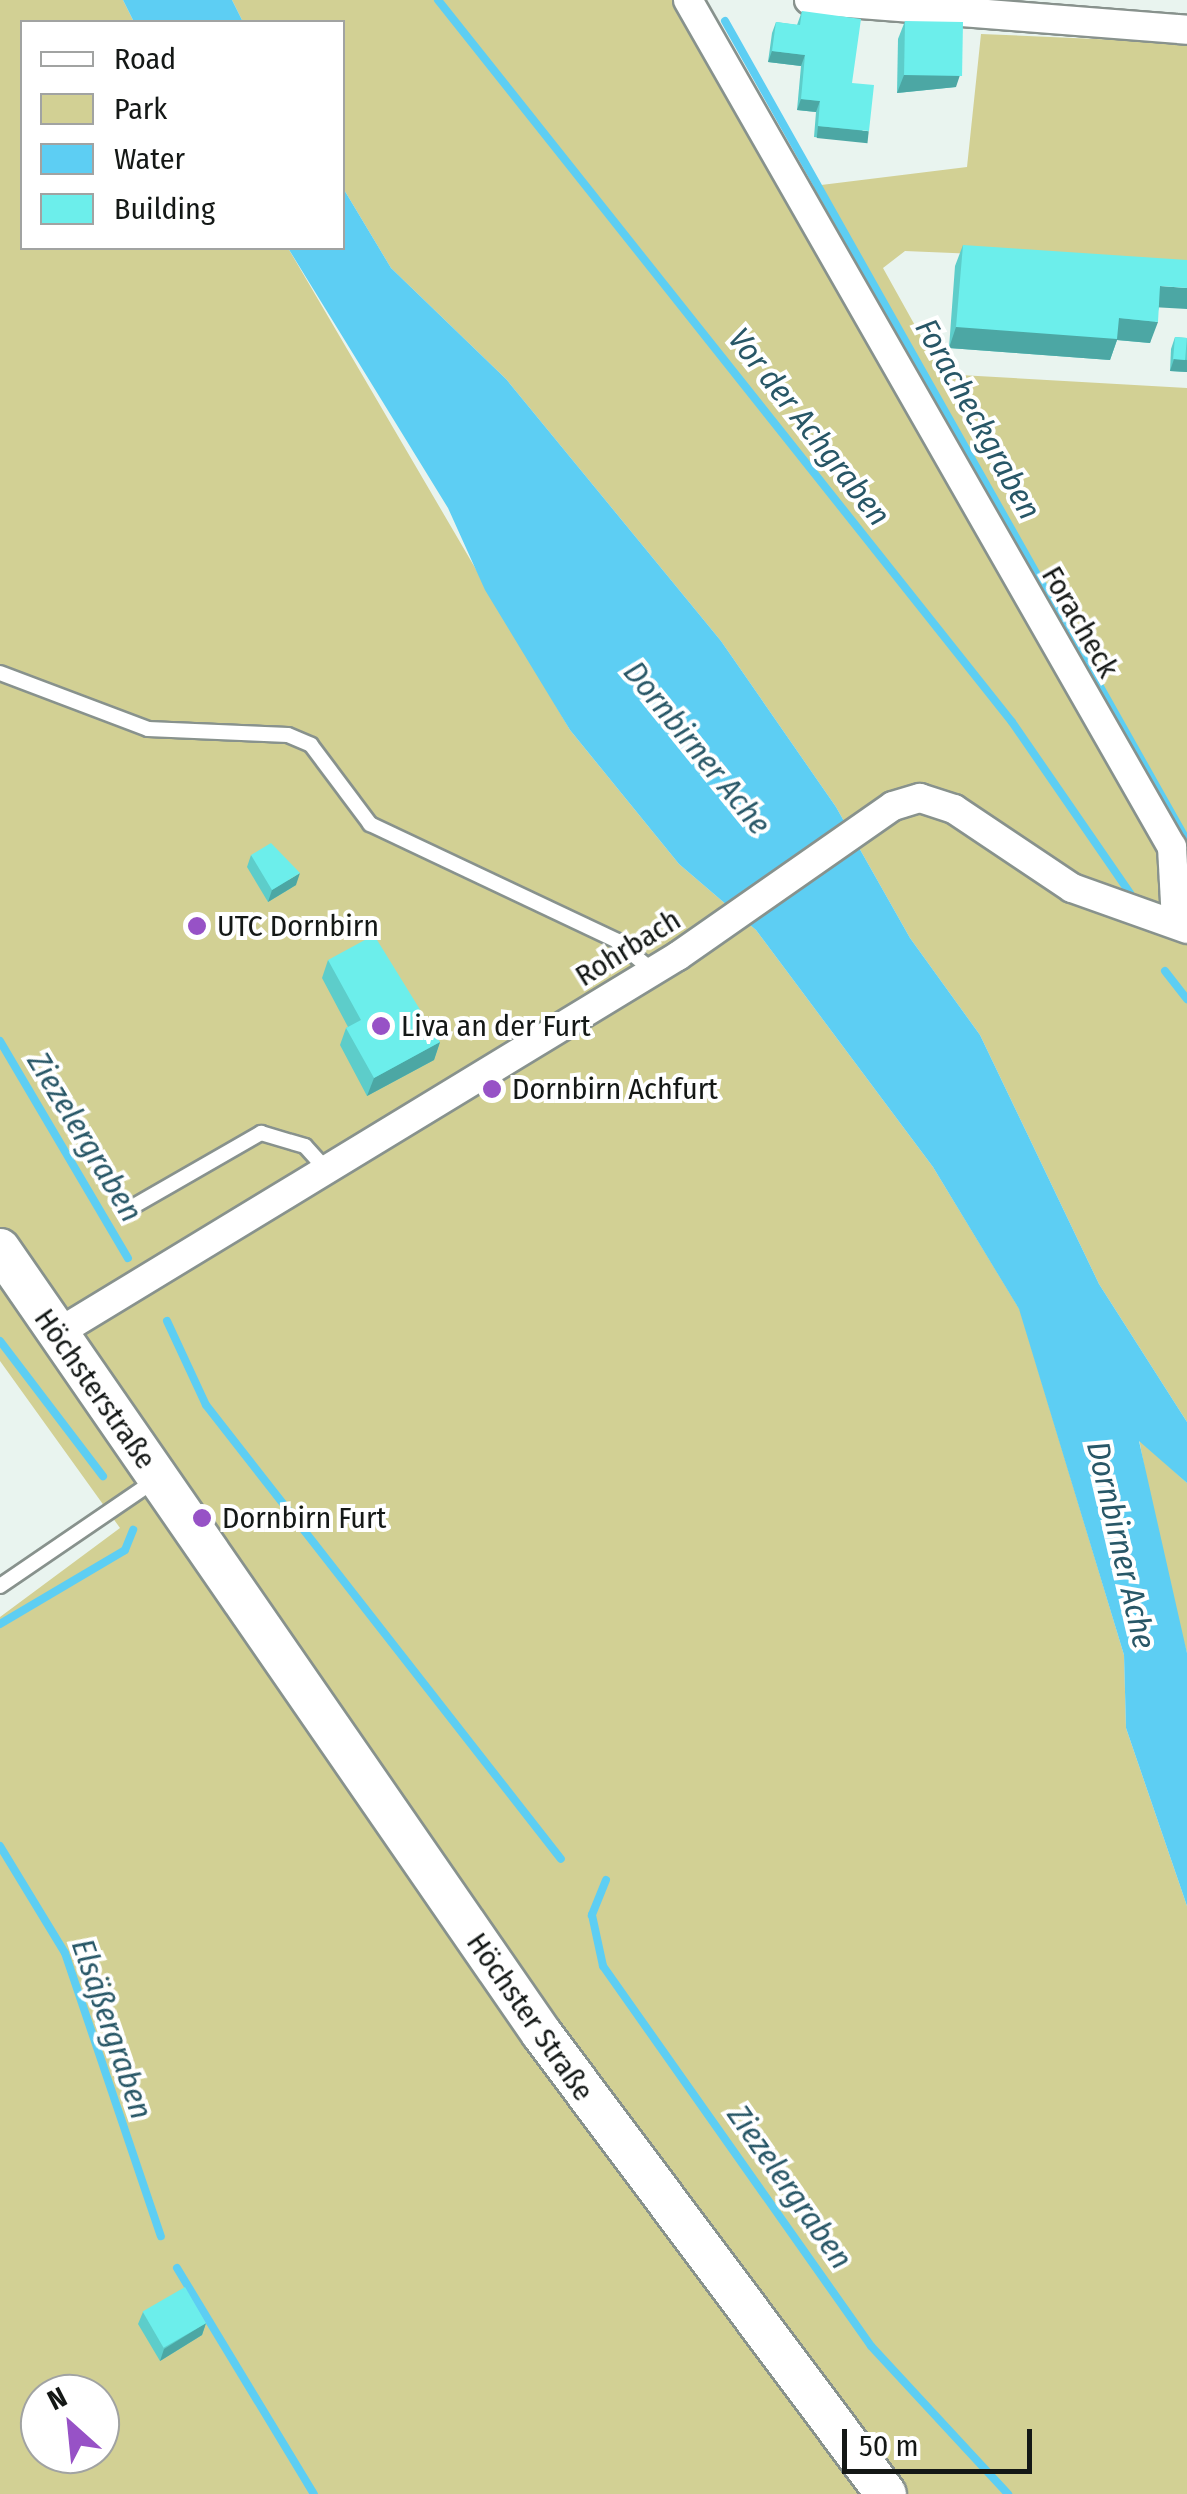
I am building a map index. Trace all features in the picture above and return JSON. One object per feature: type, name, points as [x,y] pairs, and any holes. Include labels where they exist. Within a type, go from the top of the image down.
[{"type":"main road","name":"Höchsterstraße","points":[[0,1249],[190,1529]]},
{"type":"main road","name":"Höchster Straße","points":[[190,1529],[624,2148],[886,2494]]},
{"type":"street","name":"Foracheck","points":[[688,0],[1172,847],[1182,925]]},
{"type":"street","points":[[809,0],[1187,30]]},
{"type":"street","name":"Rohrbach","points":[[56,1334],[653,972],[844,838],[920,798],[954,809],[1072,888],[1182,925]]},
{"type":"lane","points":[[0,673],[148,730],[288,735],[311,745],[370,824],[617,941],[653,972]]},
{"type":"lane","points":[[127,1210],[262,1133],[305,1146],[326,1169]]},
{"type":"lane","points":[[0,1586],[157,1478]]},
{"type":"green space","points":[[0,0],[123,0],[133,20],[20,20],[20,250],[289,250],[570,730],[679,864],[756,930],[933,1167],[1020,1310],[1124,1655],[1126,1728],[1187,1906],[1187,2494],[0,2494],[0,1617],[120,1528],[0,1361]]},
{"type":"green space","points":[[232,0],[705,0],[813,186],[967,167],[981,34],[1187,43],[1187,263],[905,251],[883,268],[942,374],[1187,388],[1187,1422],[1099,1284],[980,1035],[910,938],[836,807],[721,641],[506,379],[391,268],[345,191],[345,20],[242,20]]},
{"type":"green space","points":[[1139,1439],[1187,1483],[1187,1653],[1165,1578]]},
{"type":"water","points":[[123,0],[232,0],[242,20],[133,20]]},
{"type":"water","name":"Dornbirner Ache","points":[[345,191],[391,268],[506,379],[721,641],[836,807],[910,938],[980,1035],[1099,1284],[1187,1422],[1187,1483],[1139,1441],[1187,1653],[1187,1906],[1126,1728],[1124,1655],[1019,1309],[933,1167],[756,930],[679,864],[570,730],[485,590],[448,508],[289,250],[345,250]]},
{"type":"building","points":[[802,11],[861,19],[852,83],[874,85],[869,131],[818,126],[820,101],[801,99],[805,55],[772,51],[776,22],[800,25]]},
{"type":"building","points":[[905,21],[963,22],[962,76],[904,75]]},
{"type":"building","points":[[963,245],[1187,260],[1187,288],[1160,286],[1158,322],[1119,318],[1117,339],[956,327]]},
{"type":"building","points":[[1175,337],[1187,338],[1185,360],[1173,359]]},
{"type":"building","points":[[271,843],[300,873],[272,890],[251,855]]},
{"type":"building","name":"Liva an der Furt","points":[[374,935],[440,1042],[374,1078],[346,1028],[361,1020],[328,960]]},
{"type":"building","points":[[185,2287],[206,2323],[164,2348],[143,2312]]},
{"type":"waterway","name":"Vor der Achgraben","points":[[438,0],[1012,722],[1130,893]]},
{"type":"waterway","name":"Foracheckgraben","points":[[725,21],[1187,841]]},
{"type":"waterway","name":"Vor der Achgraben","points":[[1165,971],[1187,999]]},
{"type":"waterway","name":"Ziezelergraben","points":[[0,1041],[128,1258]]},
{"type":"waterway","name":"Ziezelergraben","points":[[167,1321],[206,1405],[561,1859]]},
{"type":"waterway","name":"Elsäßergraben","points":[[0,1341],[103,1476]]},
{"type":"waterway","name":"Elsäßergraben","points":[[0,1624],[125,1550],[133,1530]]},
{"type":"waterway","name":"Elsäßergraben","points":[[0,1846],[65,1953],[161,2236]]},
{"type":"waterway","name":"Ziezelergraben","points":[[606,1880],[592,1915],[603,1966],[871,2346],[1008,2494]]},
{"type":"waterway","name":"Elsäßergraben","points":[[177,2268],[314,2494]]},
{"type":"place","name":"UTC Dornbirn","points":[[197,926]]},
{"type":"place","name":"Liva an der Furt","points":[[381,1026]]},
{"type":"place","name":"Dornbirn Achfurt","points":[[492,1089]]},
{"type":"place","name":"Dornbirn Furt","points":[[202,1518]]}]
